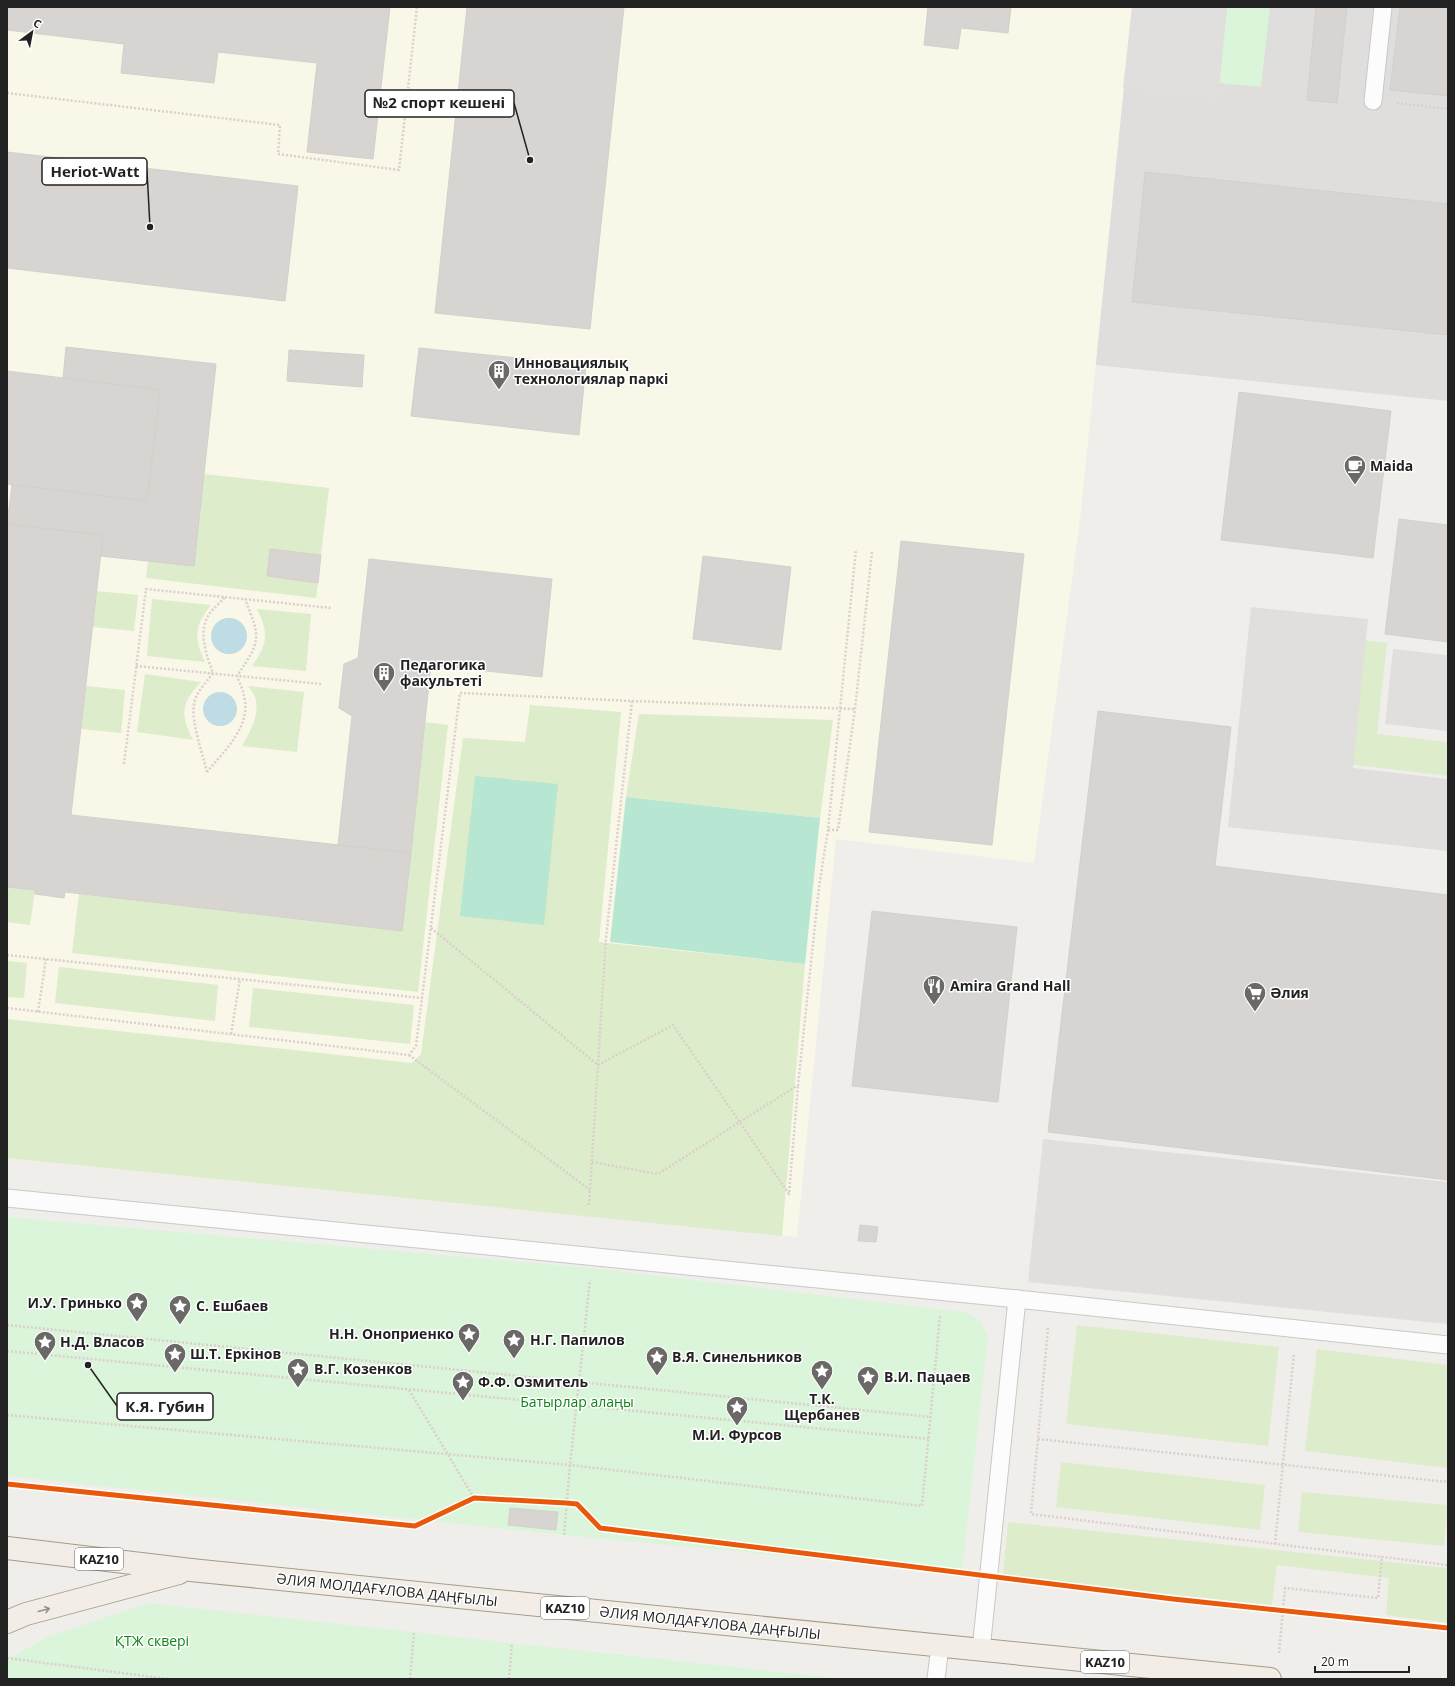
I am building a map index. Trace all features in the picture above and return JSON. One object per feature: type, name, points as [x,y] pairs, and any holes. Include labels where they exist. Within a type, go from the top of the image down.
[{"type":"main road","name":"ӘЛИЯ МОЛДАҒҰЛОВА ДАҢҒЫЛЫ","points":[[7,1548],[191,1570],[1270,1679]]},
{"type":"main road","points":[[7,1622],[26,1614],[191,1570]]},
{"type":"lane","points":[[1373,101],[1383,7]]},
{"type":"lane","points":[[7,1198],[1050,1302],[1448,1345]]},
{"type":"lane","points":[[981,1650],[1017,1299]]},
{"type":"lane","points":[[936,1679],[940,1646]]},
{"type":"path","points":[[7,93],[280,125],[278,154],[399,170],[417,7]]},
{"type":"path","points":[[1373,101],[1448,109]]},
{"type":"path","points":[[598,1065],[673,1025],[789,1194],[798,1085],[819,887],[828,830],[856,549]]},
{"type":"path","points":[[828,830],[838,830],[855,710],[872,552]]},
{"type":"path","points":[[124,764],[146,589],[332,608]]},
{"type":"path","points":[[213,674],[204,647],[204,629],[208,616],[225,597]]},
{"type":"path","points":[[237,676],[253,651],[257,637],[255,624],[245,599]]},
{"type":"path","points":[[136,666],[321,684]]},
{"type":"path","points":[[213,674],[197,694],[194,705],[195,724],[207,772],[238,734],[245,715],[245,697],[237,676]]},
{"type":"path","points":[[409,1055],[416,1046],[460,693],[632,702],[855,710]]},
{"type":"path","points":[[589,1205],[606,938],[632,702]]},
{"type":"path","points":[[431,928],[598,1065]]},
{"type":"path","points":[[7,955],[422,998]]},
{"type":"path","points":[[38,1012],[46,959]]},
{"type":"path","points":[[231,1034],[240,979]]},
{"type":"path","points":[[7,1008],[409,1055],[590,1190]]},
{"type":"path","points":[[592,1162],[658,1174],[798,1085]]},
{"type":"path","points":[[564,1535],[569,1503],[570,1465],[580,1382],[590,1276]]},
{"type":"path","points":[[7,1414],[570,1465],[922,1506],[942,1291]]},
{"type":"path","points":[[1050,1302],[1031,1514],[1448,1565]]},
{"type":"path","points":[[7,1325],[931,1417]]},
{"type":"path","points":[[1275,1544],[1296,1328]]},
{"type":"path","points":[[7,1351],[928,1439]]},
{"type":"path","points":[[409,1389],[474,1498]]},
{"type":"path","points":[[1038,1439],[1448,1482]]},
{"type":"path","points":[[468,1501],[474,1498],[482,1498]]},
{"type":"path","points":[[559,1502],[569,1503]]},
{"type":"path","points":[[1278,1656],[1285,1588],[1378,1598],[1382,1556]]},
{"type":"path","points":[[1275,1610],[1291,1611]]},
{"type":"path","points":[[410,1679],[414,1632]]},
{"type":"path","points":[[509,1679],[512,1643]]},
{"type":"path","points":[[7,1658],[168,1679]]},
{"type":"shaded area","points":[[7,7],[1132,7],[1080,520],[1034,863],[836,839],[797,1237],[7,1158]]},
{"type":"shaded area","points":[[1132,7],[1448,7],[1448,401],[1095,365]]},
{"type":"shaded area","points":[[1132,7],[1227,7],[1218,99],[1123,88]]},
{"type":"shaded area","points":[[1251,607],[1368,619],[1353,768],[1448,779],[1448,851],[1228,827]]},
{"type":"shaded area","points":[[1393,649],[1448,655],[1448,731],[1385,724]]},
{"type":"shaded area","points":[[1043,1139],[1448,1182],[1448,1324],[1028,1282]]},
{"type":"green space","points":[[1227,7],[1270,7],[1261,87],[1219,83]]},
{"type":"green space","points":[[204,474],[329,488],[321,555],[270,550],[267,576],[318,583],[316,598],[146,578],[148,561]]},
{"type":"green space","points":[[96,591],[138,595],[134,631],[92,627]]},
{"type":"green space","points":[[152,599],[211,605],[201,619],[198,632],[199,646],[205,662],[147,656]]},
{"type":"green space","points":[[257,609],[311,614],[306,671],[252,666],[264,645],[265,638],[264,625]]},
{"type":"green space","points":[[1361,640],[1387,643],[1377,734],[1448,742],[1448,776],[1347,764]]},
{"type":"green space","points":[[145,674],[201,682],[189,696],[185,709],[186,723],[193,740],[137,732]]},
{"type":"green space","points":[[86,686],[125,690],[121,733],[81,729]]},
{"type":"green space","points":[[248,686],[304,692],[297,752],[242,746],[251,730],[257,706],[253,693]]},
{"type":"green space","points":[[530,705],[621,712],[599,942],[805,964],[782,1236],[7,1158],[7,1019],[412,1063],[421,1054],[463,738],[525,742]]},
{"type":"green space","points":[[639,714],[833,720],[820,818],[626,797]]},
{"type":"green space","points":[[425,722],[448,725],[418,992],[72,953],[79,894],[402,931]]},
{"type":"green space","points":[[475,776],[558,784],[544,925],[460,916]]},
{"type":"green space","points":[[626,797],[820,818],[805,964],[610,942]]},
{"type":"green space","points":[[7,887],[35,890],[30,925],[7,922]]},
{"type":"green space","points":[[7,961],[27,963],[24,998],[7,997]]},
{"type":"green space","points":[[59,967],[218,985],[215,1021],[55,1003]]},
{"type":"green space","points":[[253,988],[414,1005],[410,1044],[249,1027]]},
{"type":"green space","name":"Батырлар алаңы","points":[[7,1217],[591,1268],[964,1312],[980,1320],[988,1337],[962,1573],[564,1535],[7,1476]]},
{"type":"green space","points":[[1077,1325],[1279,1347],[1268,1446],[1066,1424]]},
{"type":"green space","points":[[1317,1349],[1448,1365],[1448,1468],[1305,1451]]},
{"type":"green space","points":[[1061,1462],[1265,1485],[1260,1530],[1056,1507]]},
{"type":"green space","points":[[1302,1492],[1448,1505],[1444,1546],[1298,1532]]},
{"type":"green space","points":[[1008,1522],[1448,1568],[1448,1623],[1386,1615],[1389,1578],[1277,1565],[1272,1605],[1003,1577]]},
{"type":"green space","name":"ҚТЖ сквері","points":[[148,1603],[841,1679],[7,1679],[7,1659],[48,1637]]},
{"type":"water","points":[[229,618],[242,623],[247,636],[242,649],[229,654],[216,649],[211,636],[216,623]]},
{"type":"water","points":[[223,692],[232,697],[236,702],[236,716],[232,721],[227,725],[217,726],[213,725],[204,716],[203,706],[204,702],[213,693]]},
{"type":"building","points":[[7,7],[390,7],[373,159],[307,152],[317,63],[218,52],[214,83],[121,73],[124,44],[7,30]]},
{"type":"building","points":[[467,7],[624,7],[590,329],[435,313]]},
{"type":"building","points":[[928,7],[1011,7],[1008,33],[961,28],[958,49],[924,45]]},
{"type":"building","points":[[1316,7],[1347,7],[1337,103],[1307,100]]},
{"type":"building","points":[[1400,7],[1448,7],[1448,96],[1390,90]]},
{"type":"building","points":[[7,152],[298,186],[285,301],[7,268]]},
{"type":"building","points":[[1145,172],[1448,204],[1448,335],[1132,302]]},
{"type":"building","points":[[66,347],[216,364],[194,566],[100,556],[103,535],[7,524],[12,484],[147,501],[160,390],[63,378]]},
{"type":"building","name":"Инновациялық технологиялар паркі","points":[[419,348],[586,365],[579,435],[411,416]]},
{"type":"building","points":[[289,350],[364,355],[362,387],[287,381]]},
{"type":"building","points":[[7,371],[160,390],[147,501],[7,484]]},
{"type":"building","points":[[1239,392],[1391,411],[1373,558],[1221,540]]},
{"type":"building","points":[[1399,519],[1448,525],[1448,642],[1385,634]]},
{"type":"building","points":[[7,524],[103,535],[71,815],[411,853],[402,931],[65,892],[64,898],[35,894],[35,890],[7,887]]},
{"type":"building","points":[[901,541],[1024,554],[992,845],[869,832]]},
{"type":"building","points":[[270,549],[321,555],[318,583],[267,576]]},
{"type":"building","points":[[703,556],[791,567],[781,650],[693,639]]},
{"type":"building","name":"Педагогика факультеті","points":[[369,559],[552,579],[542,677],[431,665],[411,853],[338,845],[352,716],[339,708],[344,664],[358,658]]},
{"type":"building","name":"Әлия","points":[[1098,711],[1231,727],[1215,866],[1448,895],[1448,1180],[1048,1132]]},
{"type":"building","name":"Amira Grand Hall","points":[[872,911],[1017,927],[998,1102],[852,1086]]},
{"type":"building","points":[[860,1225],[878,1227],[876,1242],[858,1241]]},
{"type":"building","points":[[510,1508],[558,1512],[556,1530],[508,1525]]},
{"type":"cycle path","points":[[7,1484],[415,1526],[474,1498],[577,1504],[600,1528],[1173,1599],[1448,1628]]},
{"type":"place","name":"№2 спорт кешені","points":[[530,160]]},
{"type":"place","name":"Heriot-Watt","points":[[150,227]]},
{"type":"place","name":"Инновациялық технологиялар паркі","points":[[499,390]]},
{"type":"place","name":"Maida","points":[[1355,486]]},
{"type":"place","name":"Педагогика факультеті","points":[[384,692]]},
{"type":"place","name":"Amira Grand Hall","points":[[934,1006]]},
{"type":"place","name":"Әлия","points":[[1255,1012]]},
{"type":"place","name":"И.У. Гринько","points":[[137,1322]]},
{"type":"place","name":"С. Ешбаев","points":[[180,1326]]},
{"type":"place","name":"Н.Н. Оноприенко","points":[[469,1354]]},
{"type":"place","name":"Н.Г. Папилов","points":[[514,1360]]},
{"type":"place","name":"Н.Д. Власов","points":[[45,1362]]},
{"type":"place","name":"К.Я. Губин","points":[[88,1365]]},
{"type":"place","name":"Ш.Т. Еркінов","points":[[175,1374]]},
{"type":"place","name":"В.Я. Синельников","points":[[657,1376]]},
{"type":"place","name":"В.Г. Козенков","points":[[298,1388]]},
{"type":"place","name":"Т.К. Щербанев","points":[[822,1390]]},
{"type":"place","name":"В.И. Пацаев","points":[[868,1396]]},
{"type":"place","name":"Ф.Ф. Озмитель","points":[[463,1402]]},
{"type":"place","name":"М.И. Фурсов","points":[[737,1426]]}]
